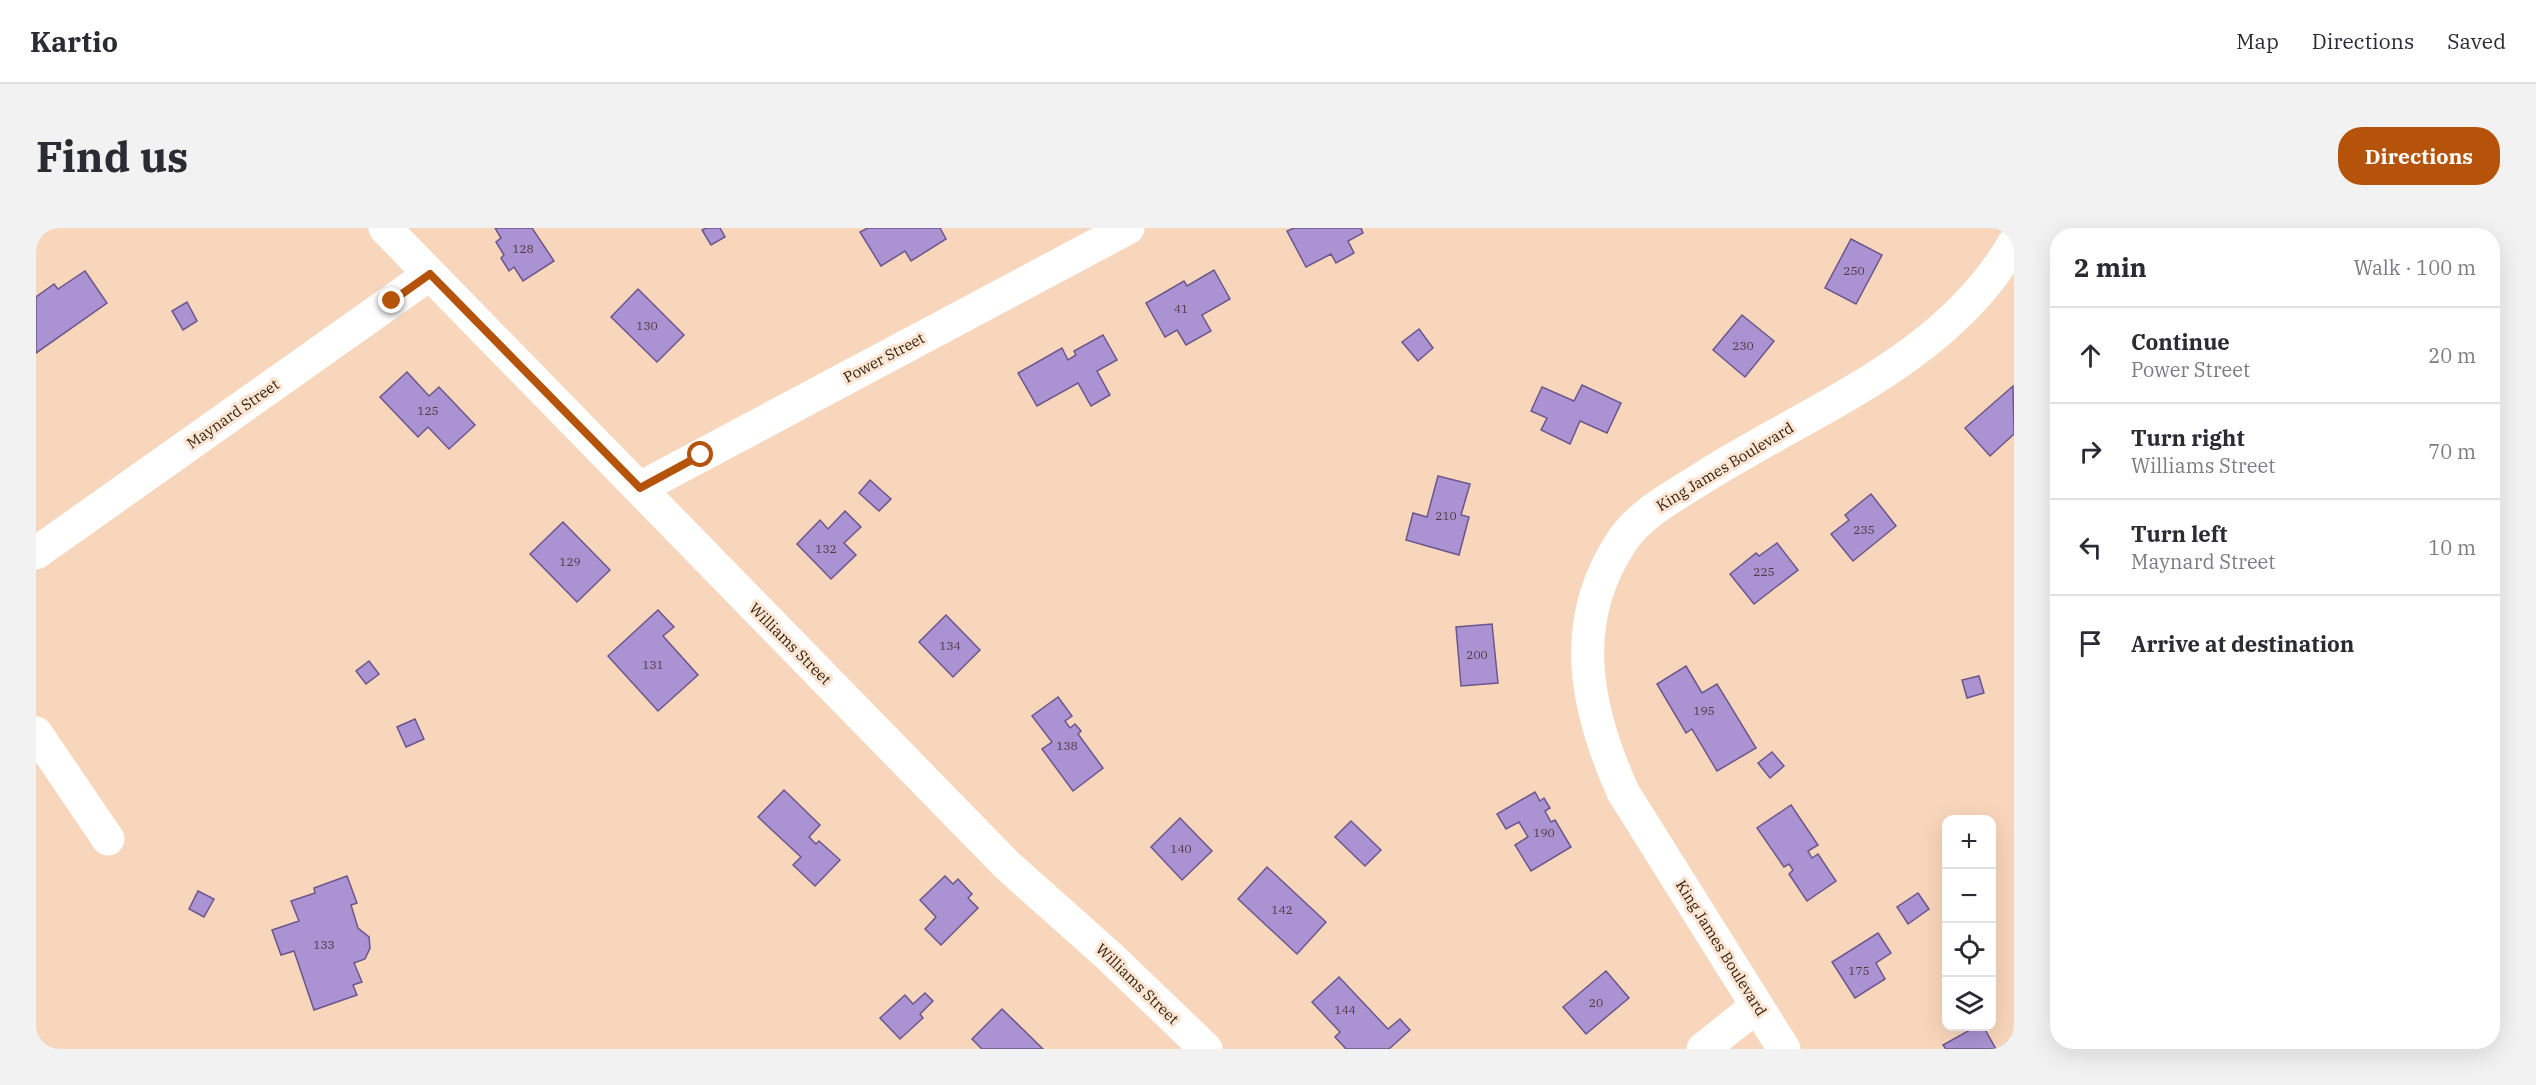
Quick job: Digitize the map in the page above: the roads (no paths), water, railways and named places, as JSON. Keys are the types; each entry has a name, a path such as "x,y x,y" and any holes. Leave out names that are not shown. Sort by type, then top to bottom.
{"street":[{"name":"Williams Street","path":"385,228 1007,865 1109,956 1206,1049"},
{"name":"Power Street","path":"640,488 1128,228"},
{"name":"King James Boulevard","path":"1784,1049 1623,792 1596,723 1586,646 1592,611 1604,574 1622,540 1646,515 1727,463 1879,376 1916,351 1973,300 1994,275 2014,243"},
{"name":"Maynard Street","path":"36,553 430,274"},
{"path":"36,733 108,839"},
{"path":"1703,1049 1757,1006"}]}
